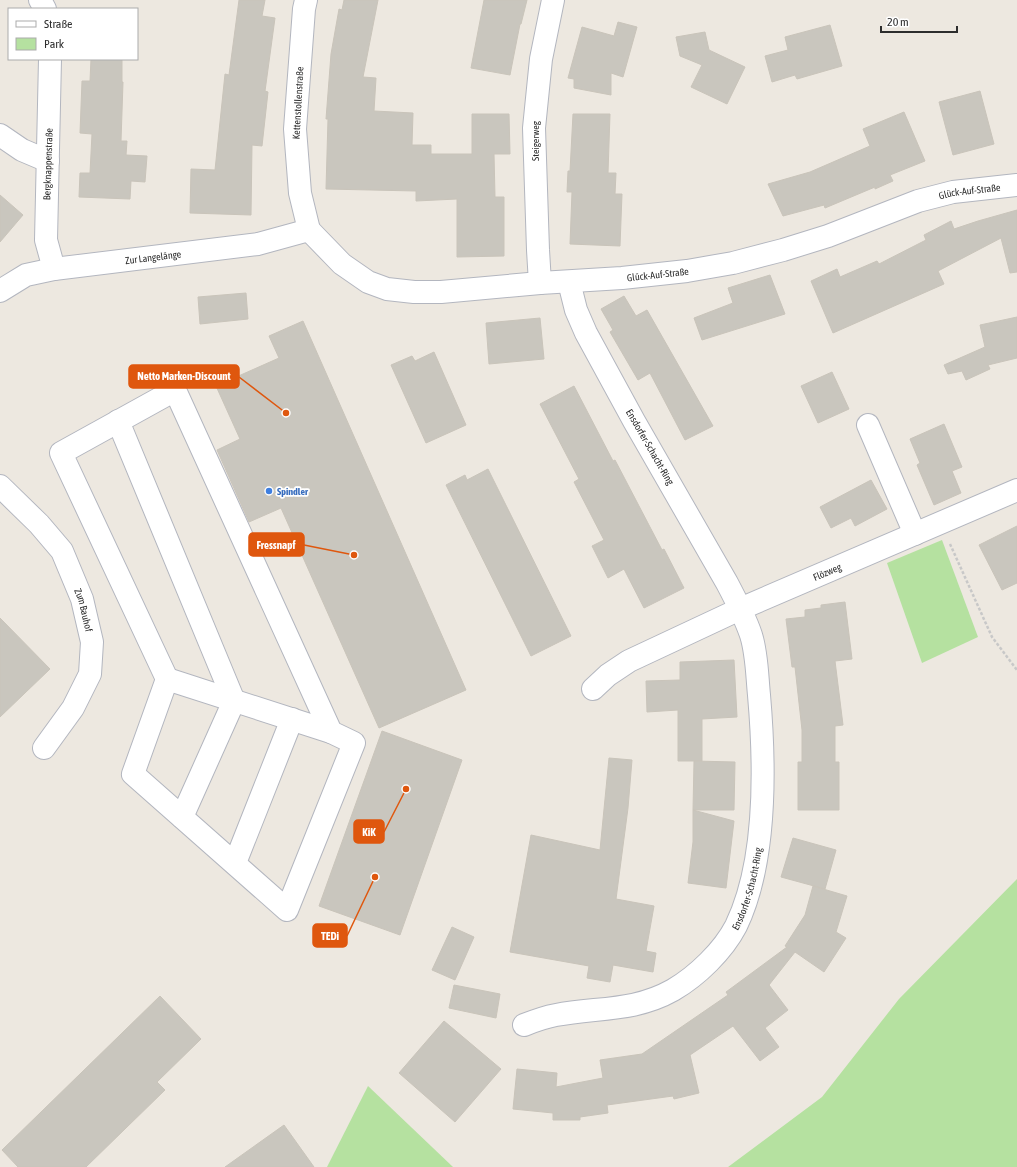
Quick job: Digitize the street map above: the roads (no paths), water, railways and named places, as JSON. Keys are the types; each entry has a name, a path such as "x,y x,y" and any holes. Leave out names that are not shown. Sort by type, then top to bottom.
{"street":[{"name":"Kettenstollenstraße","path":"306,0 304,9 295,129 300,193 309,230"},
{"name":"Steigerweg","path":"540,283 534,128 542,59 553,0"},
{"name":"Bergknappenstraße","path":"50,60 46,240 54,269"},
{"path":"0,135 22,150 48,161"},
{"name":"Glück-Auf-Straße","path":"309,230 342,264 368,282 387,289 414,292 441,292 630,277 687,271 733,263 828,236 918,201 953,192 1017,185"},
{"name":"Zur Langelänge","path":"0,291 26,276 54,269 258,244 309,230"},
{"name":"Ensdorfer-Schacht-Ring","path":"524,1025 557,1015 620,1008 649,1001 673,990 696,974 717,954 735,927 748,894 757,853 762,801 762,727 756,665 751,636 727,582 634,421 586,333 576,310 569,282"},
{"path":"167,679 331,732 354,743 287,910 133,774 167,679 61,453 175,390 331,732"},
{"path":"118,421 234,701 182,817"},
{"path":"868,425 914,534"},
{"name":"Zum Bauhof","path":"0,486 39,524 62,551 82,599 92,642 90,674 73,708 44,748"},
{"name":"Flözweg","path":"740,609 1017,490"},
{"path":"593,689 608,675 629,661 740,609"},
{"path":"235,863 292,719"}],"place":[{"name":"Netto Marken-Discount","path":"286,413"},
{"name":"Spindler","path":"269,491"},
{"name":"Fressnapf","path":"354,555"},
{"name":"KiK","path":"406,789"},
{"name":"TEDi","path":"375,877"}]}
